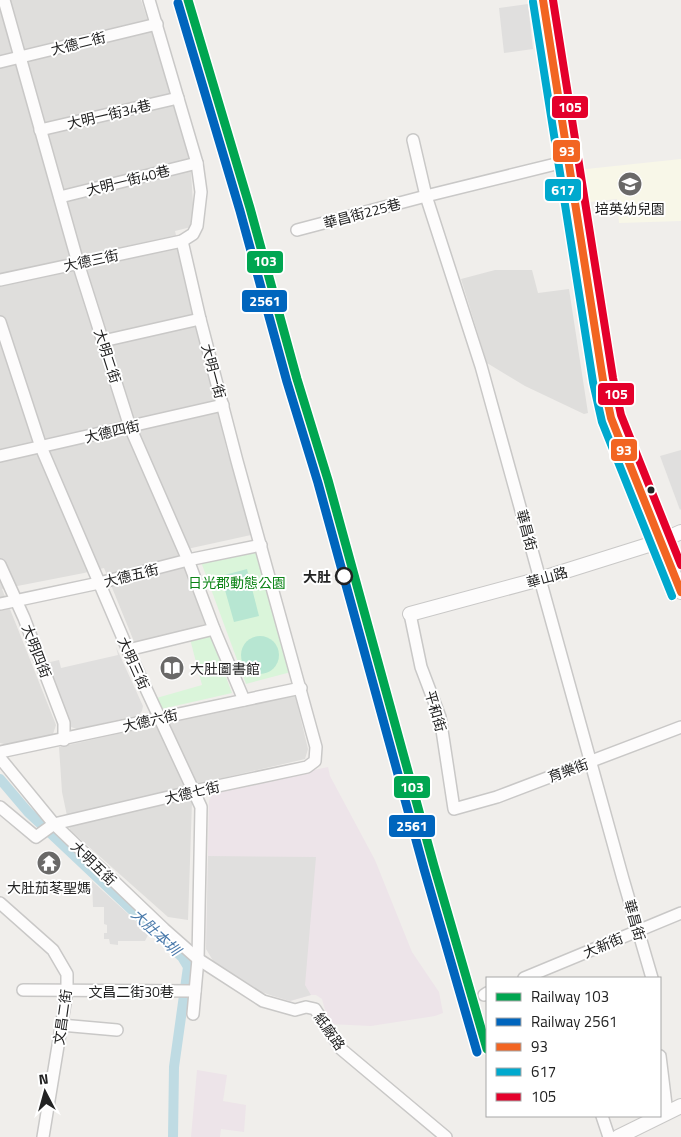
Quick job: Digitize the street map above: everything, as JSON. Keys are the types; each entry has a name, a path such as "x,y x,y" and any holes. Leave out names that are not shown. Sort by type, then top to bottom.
{"street":[{"name":"大明二街","path":"4,0 78,263 130,427 188,560 244,700"},
{"path":"149,0 197,163 201,192 197,226 194,234 182,241"},
{"path":"543,0 603,380 611,418 681,592"},
{"name":"大德二街","path":"0,62 157,24"},
{"name":"大明一街34巷","path":"40,130 178,98"},
{"name":"華昌街","path":"413,140 426,196 482,366 652,977"},
{"name":"華昌街225巷","path":"297,230 568,161"},
{"name":"大明一街40巷","path":"60,196 197,163"},
{"name":"大德三街","path":"0,280 182,241"},
{"name":"大明一街","path":"182,241 237,461 316,747"},
{"path":"103,341 200,319"},
{"name":"大明三街","path":"0,322 41,447 158,718 201,807 198,959 193,1014"},
{"name":"大德四街","path":"0,456 223,406"},
{"name":"華山路","path":"410,614 540,579 662,542 681,532"},
{"name":"大德五街","path":"0,604 261,545"},
{"name":"大明四街","path":"0,565 24,618 64,723 64,740"},
{"name":"平和街","path":"410,614 421,666 440,717 454,810"},
{"path":"128,650 214,629"},
{"name":"大德六街","path":"0,752 64,740 301,688"},
{"name":"育樂街","path":"454,810 497,797 681,727"},
{"name":"大德七街","path":"54,824 307,767 316,761 316,747"},
{"name":"大明五街","path":"0,758 54,824 198,959"},
{"path":"0,808 36,837 54,824"},
{"name":"文昌二街","path":"0,903 53,950 66,974 67,991 43,1137"},
{"name":"大新街","path":"526,977 681,913"},
{"name":"紙廠路","path":"198,959 263,1001 295,1010 306,1007 315,1009 341,1049 446,1137"},
{"name":"文昌二街30巷","path":"23,990 195,991"},
{"path":"61,1025 117,1030"},
{"path":"661,1066 666,1113"},
{"path":"661,1116 681,1106"},
{"path":"602,1117 609,1137"},
{"path":"618,1137 658,1117"}],"shaded area":[{"path":"0,0 141,0 180,118 190,157 194,218 191,227 175,231 227,451 251,535 178,551 205,624 135,644 104,568 2,589 56,725 53,734 8,745 0,743"},
{"path":"528,4 533,49 504,53 499,8"},
{"name":"培英幼兒園","path":"681,159 681,221 619,223 617,199 581,203 577,170"},
{"path":"495,270 532,270 538,293 569,289 588,413 584,414 525,386 487,363 461,279"},
{"path":"681,450 681,509 680,510 660,456"},
{"path":"116,647 143,706 142,711 139,715 77,729 71,727 67,723 46,663 59,660 61,668 118,655"},
{"path":"295,695 308,749 305,759 184,787 192,802 188,920 168,917 70,830 62,792 59,747"},
{"path":"328,767 330,776 375,860 412,952 439,992 443,1013 435,1016 371,1026 329,1024 322,999 316,995 290,1001 256,990 206,949 209,801 212,794 216,791"},
{"path":"208,856 316,857 305,985 311,995 290,1001 273,996 256,990 215,964 206,949"},
{"path":"92,881 149,933 145,941 118,941 118,945 110,944 109,939 104,939 104,933 107,933 107,925 104,924 104,907 93,907"},
{"path":"197,1070 227,1075 223,1101 246,1105 244,1132 221,1129 220,1137 191,1137"}],"green space":[{"name":"日光郡動態公園","path":"255,548 291,672 246,684 201,562"},
{"path":"247,569 259,616 234,622 221,576"},
{"path":"209,632 232,693 157,710 153,699 202,685 190,639"},
{"path":"260,636 273,642 279,655 273,668 260,674 247,668 241,655 247,642"}],"waterway":[{"name":"大肚本圳","path":"0,779 28,812 182,957 188,967 174,1067 173,1137"}],"rail line":[{"name":"103","path":"188,0 328,480 434,866 486,1046"},
{"name":"2561","path":"178,3 318,483 424,869 477,1052"}],"transit line":[{"name":"93","path":"543,0 603,380 611,418 681,592"},
{"name":"105","path":"553,0 613,378 621,415 681,565"},
{"name":"617","path":"533,2 593,382 602,422 672,596"}],"place":[{"name":"培英幼兒園","path":"630,184"},
{"name":"大肚","path":"344,576"},
{"name":"大肚圖書館","path":"172,668"},
{"name":"大肚茄苳聖媽","path":"49,863"}]}
